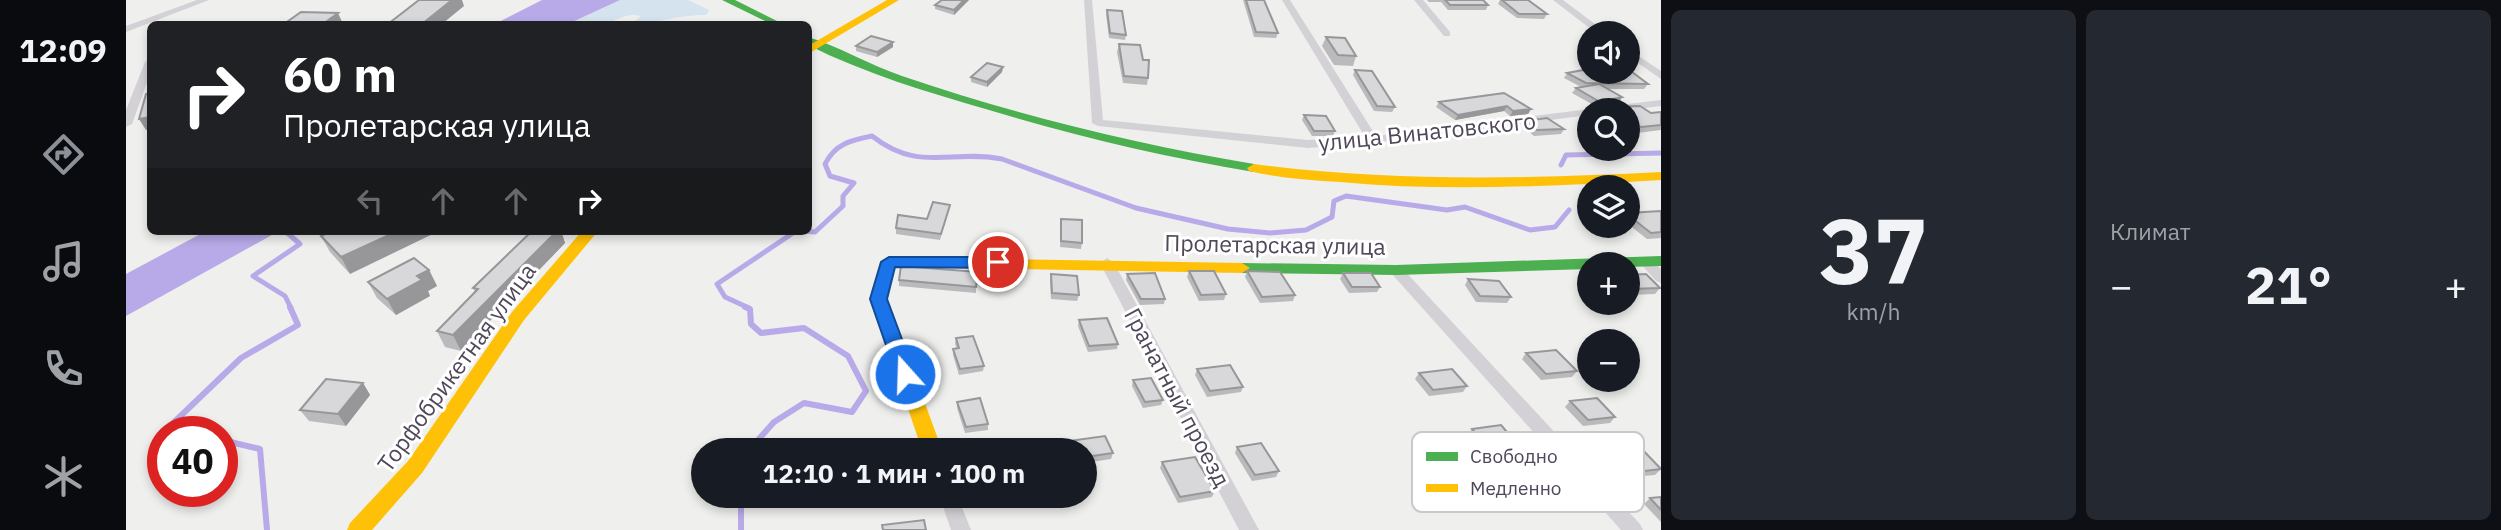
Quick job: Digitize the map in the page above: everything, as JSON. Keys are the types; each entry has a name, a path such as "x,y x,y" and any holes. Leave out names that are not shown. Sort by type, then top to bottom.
{"street":[{"path":"148,21 201,0"},
{"path":"812,46 894,0"},
{"name":"улица Винатовского","path":"1088,0 1098,124 1308,144 1373,140 1577,114"},
{"path":"1286,0 1373,140"},
{"path":"1418,0 1447,34"},
{"path":"1557,0 1586,21"},
{"path":"730,1 772,21"},
{"path":"166,21 169,13"},
{"path":"126,29 147,21"},
{"path":"812,46 898,79 1080,135 1245,169 1366,181 1483,185 1661,176"},
{"path":"1640,61 1661,76"},
{"path":"126,124 147,70"},
{"path":"1640,106 1661,103"},
{"name":"Торфобрикетная улица","path":"358,530 415,467 518,316 587,235"},
{"name":"Пролетарская улица","path":"928,438 879,299 889,262 1107,263 1396,270 1653,262"},
{"path":"1653,262 1661,278"},
{"name":"Гранатный проезд","path":"1107,263 1249,530"},
{"path":"1396,270 1544,432"},
{"path":"953,508 961,530"},
{"path":"1617,512 1633,530"}],"shaded area":[{"path":"542,0 620,0 574,21 501,21"},
{"path":"620,0 688,0 709,10 706,15 658,21 635,21 641,16 635,15 613,21 574,21"},
{"path":"199,235 272,235 126,316 126,274"}],"building":[{"path":"419,0 452,0 426,21 392,21"},
{"path":"942,0 964,0 954,10 935,5"},
{"path":"1246,0 1264,0 1278,33 1256,32"},
{"path":"1445,0 1483,0 1488,5 1450,5"},
{"path":"1502,0 1528,0 1547,14 1519,14"},
{"path":"1107,10 1122,11 1126,35 1110,33"},
{"path":"301,12 338,13 327,21 288,21"},
{"path":"871,36 893,42 877,52 856,46"},
{"path":"1326,37 1345,38 1356,56 1338,55"},
{"path":"1119,44 1140,45 1143,60 1149,60 1148,78 1124,76"},
{"path":"987,63 1003,67 987,82 971,77"},
{"path":"1355,70 1372,71 1395,107 1377,106"},
{"path":"1577,71 1577,78 1567,73"},
{"path":"1599,84 1622,97 1593,98 1576,88"},
{"path":"1504,93 1531,109 1513,111 1507,106 1458,115 1439,102"},
{"path":"146,94 147,118 139,119"},
{"path":"1640,106 1651,113 1661,112 1661,125 1641,127"},
{"path":"1304,115 1326,116 1335,131 1314,131"},
{"path":"1547,118 1564,129 1537,130 1525,121"},
{"path":"933,202 950,205 941,234 896,228 898,215 927,219"},
{"path":"1661,211 1661,232 1651,233 1640,224 1640,212"},
{"path":"1061,219 1082,220 1082,243 1061,241"},
{"path":"323,235 389,235 341,257 321,236"},
{"path":"528,235 553,235 453,335 437,331 478,289 473,288"},
{"path":"414,258 429,270 417,276 422,280 387,299 368,282"},
{"path":"901,266 978,272 976,287 899,280"},
{"path":"1189,271 1214,271 1226,294 1201,295"},
{"path":"1247,271 1280,272 1295,295 1262,297"},
{"path":"1155,273 1165,299 1141,299 1127,274"},
{"path":"1343,273 1371,273 1380,287 1352,287"},
{"path":"1051,274 1077,276 1079,295 1052,293"},
{"path":"1640,274 1646,274 1660,288 1640,289"},
{"path":"1468,279 1499,281 1511,297 1480,296"},
{"path":"1107,318 1118,344 1089,346 1079,320"},
{"path":"973,336 984,366 960,369 953,349 959,348 956,338"},
{"path":"1556,350 1577,371 1546,374 1526,353"},
{"path":"1230,365 1243,387 1210,391 1197,369"},
{"path":"1452,369 1467,386 1433,390 1419,373"},
{"path":"1151,378 1163,400 1145,402 1133,380"},
{"path":"326,379 363,383 338,414 300,410"},
{"path":"980,398 988,424 966,427 957,402"},
{"path":"1597,398 1615,417 1588,420 1570,401"},
{"path":"1501,425 1507,432 1474,432 1472,429"},
{"path":"1105,436 1113,453 1097,455 1097,438 1091,438"},
{"path":"1261,443 1279,471 1255,475 1237,447"},
{"path":"1644,451 1661,469 1644,471"},
{"path":"1195,457 1215,491 1180,497 1162,462"},
{"path":"1661,497 1661,510 1650,498"},
{"path":"924,520 926,530 883,530 882,525"}],"waterway":[{"path":"812,232 815,232 843,206 843,196 854,183 830,176 825,164 829,157 844,144 872,136 889,147 920,157 966,156 1002,159 1136,208 1228,229 1270,233 1306,230 1332,217 1334,201 1346,196 1447,210 1465,207 1530,230 1555,227 1569,210"},
{"path":"1561,165 1566,155 1661,153"},
{"path":"290,235 300,244 253,276 285,296 291,308"},
{"path":"749,308 725,297 717,284 790,235"},
{"path":"181,416 241,358 298,325 290,307"},
{"path":"745,307 750,309 751,324 761,333 804,328 848,356 866,391 852,412 804,403 774,422 760,438"},
{"path":"238,444 260,449 267,530"},
{"path":"741,508 741,530"}],"traffic: fast":[{"path":"727,0 772,21"},
{"path":"812,42 851,61 896,78 1021,116 1153,149 1254,168"},
{"path":"1242,268 1396,270 1661,261"}],"traffic: slow":[{"path":"812,49 894,0"},
{"path":"1254,168 1355,180 1406,182 1559,181 1661,176"},
{"path":"358,530 415,467 518,316 587,235"},
{"path":"928,438 879,299 889,262 1242,268"}],"route":[{"path":"905,374 879,299 889,262 998,262"}]}
